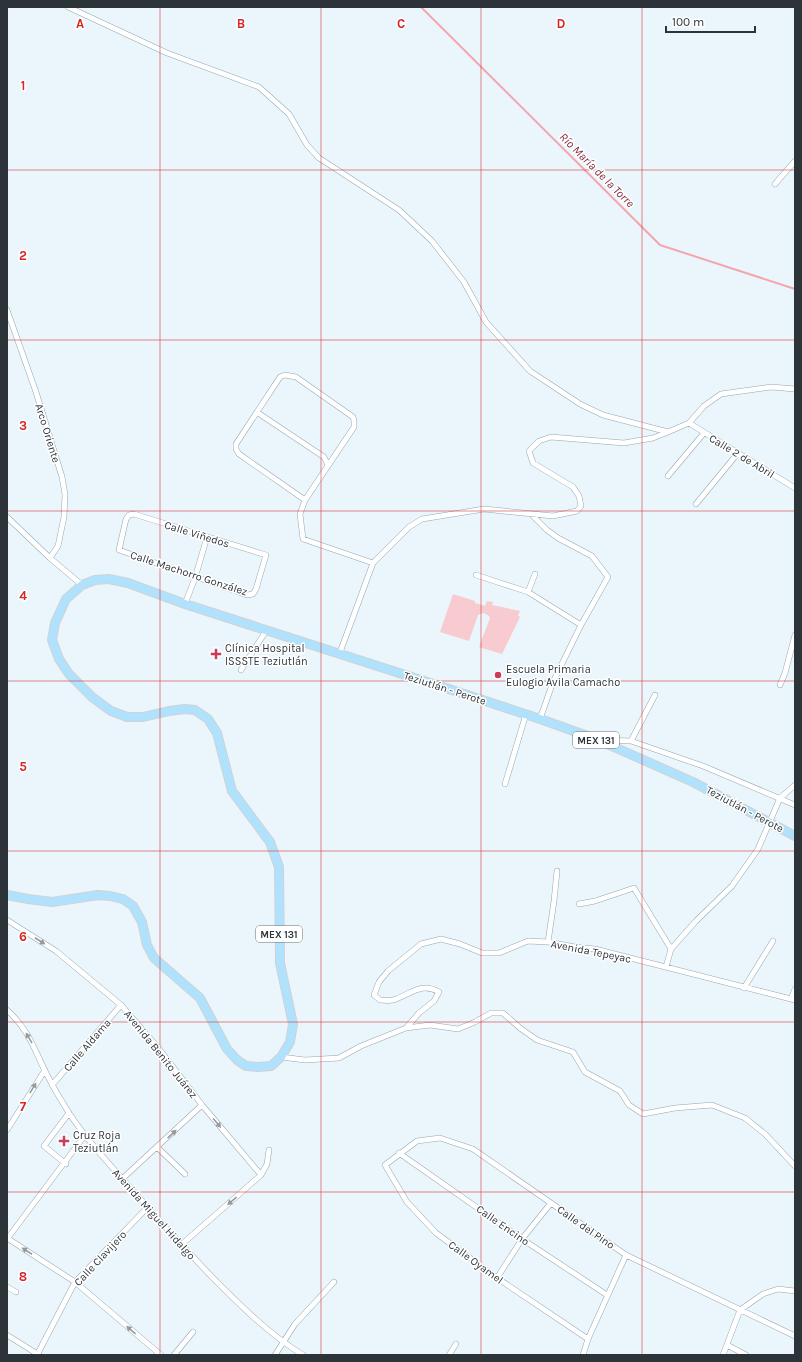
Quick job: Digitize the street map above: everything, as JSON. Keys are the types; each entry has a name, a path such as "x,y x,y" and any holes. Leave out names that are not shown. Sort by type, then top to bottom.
{"main road":[{"name":"Teziutlán - Perote","path":"82,585 95,580 109,579 128,583 266,631 526,714 596,740 693,782 795,836"},
{"name":"MEX 131","path":"82,585 66,599 55,623 52,640 59,659 69,674 92,697 111,711 127,717 143,717 169,711 195,710 208,719 217,733 232,790 270,842 279,867 280,963 293,1024 290,1042 281,1057"},
{"path":"7,895 52,902 98,895 123,899 133,906 142,922 147,945 154,958 200,998 227,1049 237,1060 246,1066 258,1067 271,1066 281,1057"}],"street":[{"path":"68,7 167,53 259,87 288,114 307,145 319,158 399,210 432,241 464,282 486,322 530,371 580,404 603,415 668,432"},
{"path":"775,184 795,161"},
{"name":"Arco Oriente","path":"7,310 36,392 62,477 64,517 58,546 50,558"},
{"path":"305,500 239,454 236,449 236,444 258,413 280,377 284,375 296,376 353,418 354,421 354,427 305,500 300,514 303,538 373,563"},
{"path":"339,654 373,563 409,527 422,519 484,509 553,516 577,511 581,506 579,496 574,487 533,463 529,451 539,441 550,437 624,443 653,438 689,423 704,406 721,394 771,388 795,389"},
{"path":"258,413 324,458 328,465"},
{"name":"Calle 2 de Abril","path":"689,423 795,488"},
{"path":"668,476 704,433"},
{"path":"696,504 738,453"},
{"name":"Calle Viñedos","path":"129,515 134,514 266,555"},
{"path":"531,514 547,530 558,538 592,556 608,577 581,625 553,682 540,719"},
{"name":"Calle Machorro González","path":"129,515 126,519 120,550 195,578 247,595 253,594 256,589 266,555"},
{"path":"8,520 82,585"},
{"path":"185,604 195,578 207,537"},
{"path":"528,592 535,574"},
{"path":"476,575 528,592 581,625"},
{"path":"241,670 266,631"},
{"path":"780,685 785,673 795,635"},
{"path":"630,741 655,695"},
{"path":"505,784 526,714"},
{"path":"596,740 630,741 702,766 795,805"},
{"path":"666,967 671,949 696,921 732,886 758,849 780,798 795,785"},
{"path":"548,942 557,871"},
{"path":"579,904 596,901 634,888 671,949"},
{"name":"Avenida Benito Juárez","path":"7,920 56,951 121,1005 160,1050 202,1105 261,1175"},
{"name":"Avenida Tepeyac","path":"281,1057 305,1060 339,1058 361,1046 406,1028 419,1013 434,1000 439,992 434,989 427,988 416,990 392,1000 380,1000 374,995 379,982 388,971 421,944 442,939 460,944 482,953 499,953 528,941 548,942 595,949 793,1000"},
{"path":"744,988 773,941"},
{"path":"793,1000 795,989"},
{"name":"Calle Aldama","path":"52,1085 121,1005"},
{"name":"Avenida Miguel Hidalgo","path":"7,1010 19,1020 32,1042 52,1085 69,1113 122,1179 181,1245 240,1305 282,1342 303,1355"},
{"path":"406,1028 430,1025 458,1029 491,1013 503,1013 537,1040 573,1052 585,1072 620,1091 629,1105 643,1114 675,1108 712,1105 745,1118 765,1134 795,1166"},
{"path":"7,1130 45,1070"},
{"path":"122,1179 202,1105"},
{"path":"66,1163 45,1146 69,1113"},
{"path":"86,1136 8,1239 74,1282 160,1355"},
{"name":"Calle del Pino","path":"385,1165 417,1140 440,1138 473,1149 626,1255 795,1336"},
{"path":"157,1147 185,1174"},
{"path":"181,1245 261,1175 267,1164 269,1150"},
{"name":"Calle Encino","path":"399,1153 522,1239 607,1295"},
{"name":"Calle Oyamel","path":"385,1165 407,1202 436,1233 497,1278 588,1339"},
{"path":"497,1278 522,1239 551,1203"},
{"name":"Calle Clavijero","path":"38,1355 74,1282 148,1208"},
{"path":"583,1355 588,1339 626,1255"},
{"path":"274,1355 295,1324 334,1282"},
{"path":"7,1287 16,1292"},
{"path":"723,1355 740,1310 763,1294 778,1289 795,1291"},
{"path":"174,1355 193,1332"},
{"path":"7,1335 38,1355"},
{"path":"449,1355 456,1344"},
{"path":"727,1346 746,1355"}],"shaded area":[{"path":"453,594 485,606 487,601 493,602 492,605 520,611 518,616 520,617 502,654 479,647 490,618 488,615 483,613 478,615 469,641 440,632"}],"waterway":[{"name":"Río María de la Torre","path":"421,7 660,245 795,289"}],"place":[{"name":"Clínica Hospital ISSSTE Teziutlán","path":"216,654"},
{"name":"Escuela Primaria Eulogio Avila Camacho","path":"498,675"},
{"name":"Cruz Roja Teziutlán","path":"64,1141"}]}
